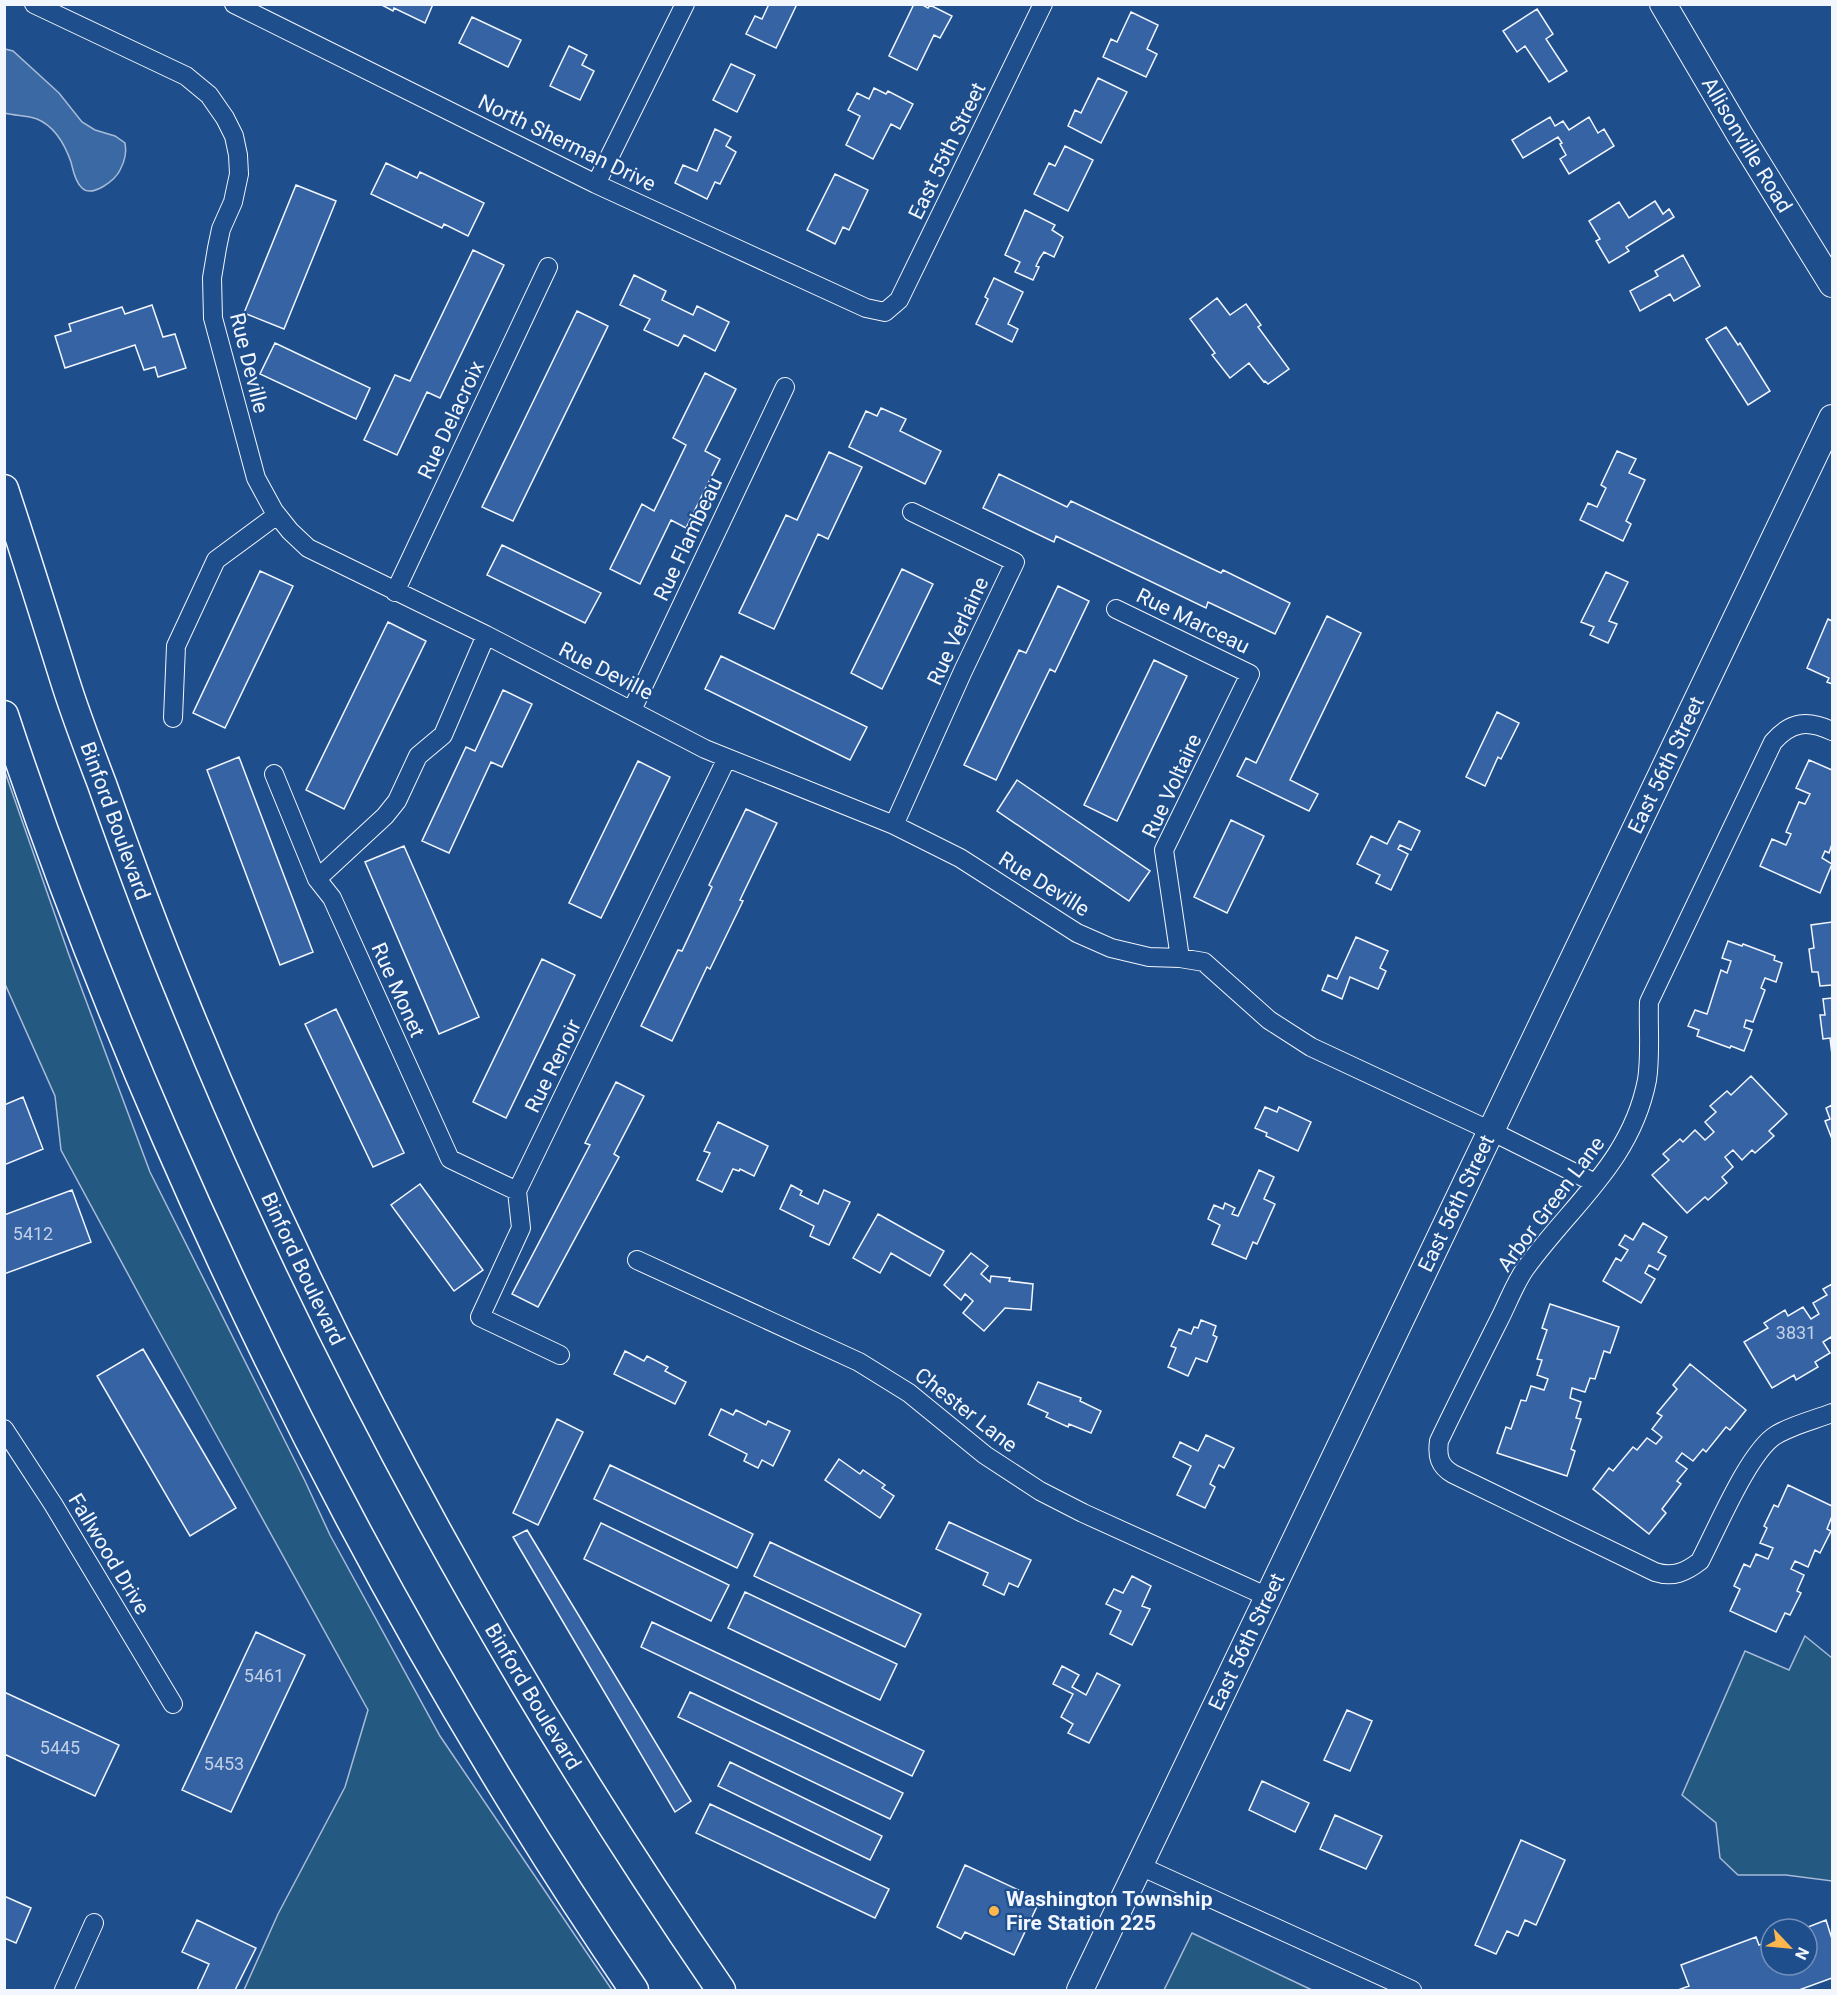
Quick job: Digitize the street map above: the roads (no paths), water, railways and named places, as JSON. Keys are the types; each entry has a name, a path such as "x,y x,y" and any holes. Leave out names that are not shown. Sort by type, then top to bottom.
{"main road":[{"name":"Binford Boulevard","path":"4,489 66,683 141,891 223,1095 302,1270 401,1467 508,1658 612,1826 721,1990"},
{"path":"4,715 77,920 139,1077 226,1272 284,1392 364,1545 439,1680 523,1821 634,1990"}],"street":[{"name":"Rue Deville","path":"34,4 186,76 209,95 230,126 238,154 239,174 233,202 221,229 217,248 212,278 213,318 256,478 278,515 308,548 486,635 727,758 894,825 960,858 1077,933 1111,948 1149,957 1180,958 1204,962 1269,1020 1311,1047 1491,1131 1595,1183"},
{"name":"North Sherman Drive","path":"234,4 596,184 866,308 885,312"},
{"path":"596,184 685,4"},
{"name":"East 55th Street","path":"885,312 899,300 1043,4"},
{"name":"Allisonville Road","path":"1663,4 1740,135 1833,284"},
{"name":"Rue Delacroix","path":"395,592 548,267"},
{"name":"Rue Flambeau","path":"632,710 785,387"},
{"name":"East 56th Street","path":"1080,1990 1833,418"},
{"name":"Rue Verlaine","path":"894,825 963,671 1016,562 912,512"},
{"path":"173,718 176,646 216,560 278,515"},
{"name":"Rue Marceau","path":"1116,609 1250,674"},
{"path":"317,879 385,816 397,801 418,756 442,735 486,635"},
{"name":"Rue Voltaire","path":"1180,958 1164,850 1250,674"},
{"name":"Arbor Green Lane","path":"1833,731 1818,724 1797,725 1783,732 1773,742 1649,1002 1647,1016 1649,1062 1636,1118 1619,1152 1524,1271 1439,1441 1437,1454 1440,1462 1449,1472 1655,1572 1667,1575 1684,1572 1700,1561 1754,1457 1766,1442 1777,1434 1833,1413"},
{"name":"Rue Renoir","path":"517,1191 727,758"},
{"name":"Rue Monet","path":"273,774 317,879 332,898 450,1159 517,1191"},
{"path":"517,1191 521,1228 480,1317 560,1355"},
{"name":"Chester Lane","path":"637,1260 860,1362 909,1393 985,1455 1040,1491 1083,1513 1268,1597"},
{"name":"Fallwood Drive","path":"4,1429 27,1462 173,1704"},
{"path":"1140,1866 1412,1990"},
{"path":"64,1990 94,1923"}],"place":[{"name":"Washington Township Fire Station 225","path":"994,1911"}]}
